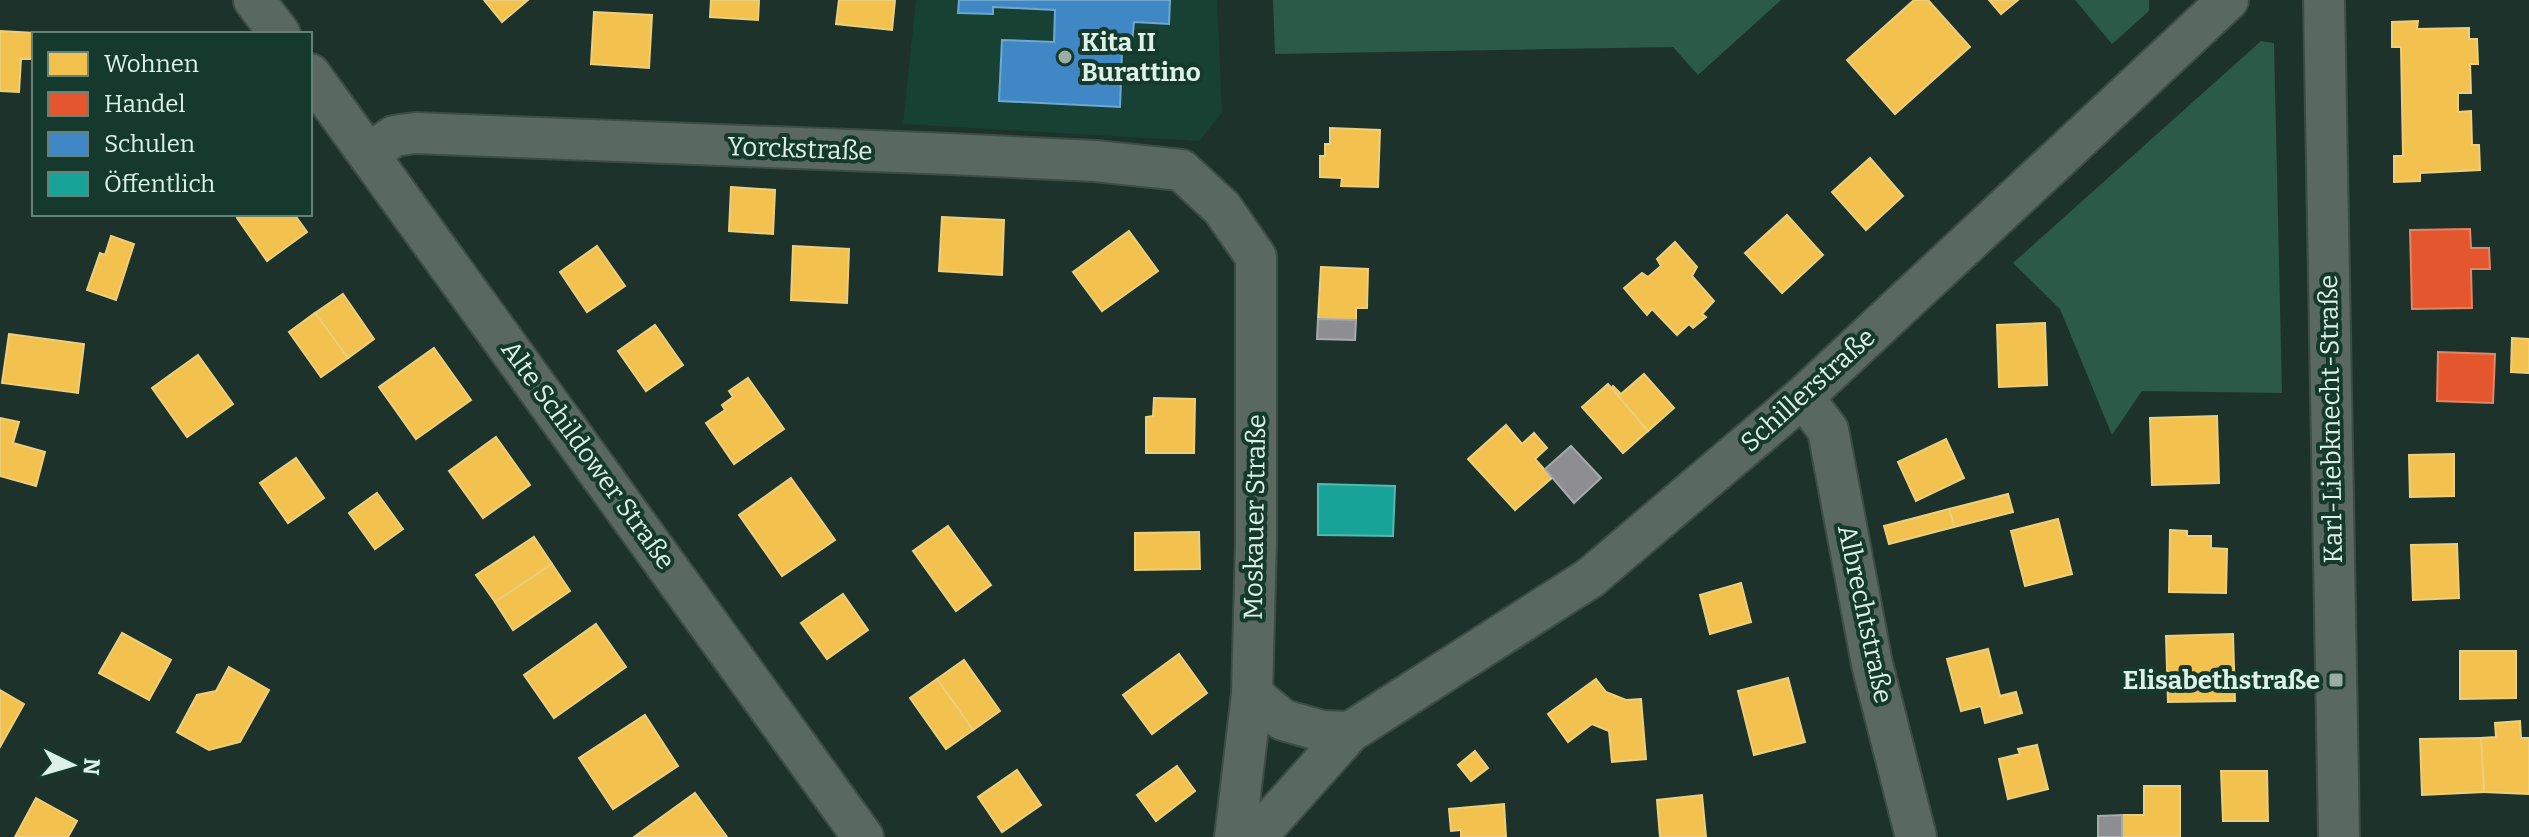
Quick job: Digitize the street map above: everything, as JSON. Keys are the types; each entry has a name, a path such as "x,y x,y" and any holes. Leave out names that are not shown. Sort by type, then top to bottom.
{"street":[{"path":"254,0 278,32"},
{"name":"Schillerstraße","path":"1256,837 1350,732 1590,578 1803,397 2228,0"},
{"name":"Karl-Liebknecht-Straße","path":"2324,0 2339,837"},
{"name":"Alte Schildower Straße","path":"312,77 863,837"},
{"name":"Yorckstraße","path":"370,153 394,136 415,133 1095,161 1181,170 1222,208"},
{"name":"Moskauer Straße","path":"1222,208 1256,257 1256,541 1252,694 1235,837"},
{"name":"Albrechtstraße","path":"1803,397 1828,430 1872,664 1916,837"},
{"path":"1252,694 1283,720 1322,731 1350,732"}],"shaded area":[{"name":"Kita II Burattino","path":"916,0 1217,0 1222,113 1199,141 903,124"},
{"path":"1273,0 1781,0 1698,75 1673,47 1275,54"},
{"path":"2075,0 2149,0 2149,11 2112,44"},
{"path":"2261,41 2274,43 2282,393 2142,391 2112,435 2060,309 2013,263"}],"building: Wohnen":[{"path":"484,0 528,0 502,22"},
{"path":"711,0 759,0 758,20 710,17"},
{"path":"839,0 895,0 892,30 836,24"},
{"path":"1914,0 1928,0 1970,47 1895,114 1847,60"},
{"path":"1989,0 2018,0 2001,14"},
{"path":"594,12 652,15 649,68 591,64"},
{"path":"2418,21 2417,29 2469,28 2469,39 2477,39 2478,64 2470,64 2471,93 2458,93 2458,112 2471,111 2472,145 2479,145 2480,170 2420,173 2420,181 2394,182 2394,156 2403,156 2401,47 2392,47 2392,22"},
{"path":"0,31 32,33 32,59 21,59 19,92 0,91"},
{"path":"1330,128 1380,130 1378,187 1341,186 1342,178 1320,177 1320,156 1325,156 1325,144 1330,144"},
{"path":"1870,158 1903,196 1866,230 1832,192"},
{"path":"731,187 775,190 773,234 729,231"},
{"path":"1787,215 1823,255 1782,293 1745,253"},
{"path":"295,216 307,232 267,261 237,218"},
{"path":"942,217 1004,220 1002,275 939,271"},
{"path":"1129,231 1158,271 1102,311 1073,272"},
{"path":"111,236 134,244 116,300 87,290 100,253 105,255"},
{"path":"1675,242 1697,267 1692,276 1714,301 1702,314 1706,317 1693,328 1689,324 1677,335 1652,309 1647,315 1624,288 1642,273 1648,277 1661,266 1657,259"},
{"path":"597,246 625,286 587,312 560,272"},
{"path":"793,246 849,249 847,303 791,300"},
{"path":"1321,267 1368,269 1367,308 1356,308 1356,320 1318,319"},
{"path":"343,294 374,339 348,358 315,313"},
{"path":"315,313 348,358 321,377 289,332"},
{"path":"2045,323 2047,385 1999,387 1997,325"},
{"path":"655,325 683,365 646,391 618,351"},
{"path":"9,334 84,344 78,393 2,383"},
{"path":"2512,338 2529,339 2529,373 2511,372"},
{"path":"434,348 471,400 416,439 379,387"},
{"path":"198,355 233,404 187,437 152,388"},
{"path":"1644,374 1674,408 1648,431 1611,389 1613,386 1621,394"},
{"path":"748,378 784,429 734,464 706,423 725,410 722,405 733,397 729,391"},
{"path":"1608,384 1648,431 1623,453 1582,407"},
{"path":"1154,398 1195,399 1194,453 1146,453 1146,417 1153,416"},
{"path":"2217,416 2219,483 2152,485 2150,418"},
{"path":"0,418 19,422 13,443 45,452 36,486 0,476"},
{"path":"1506,425 1522,444 1534,433 1547,448 1535,459 1552,478 1515,510 1468,459"},
{"path":"496,437 530,485 483,518 449,471"},
{"path":"1946,439 1964,478 1916,501 1898,462"},
{"path":"2454,454 2454,496 2410,497 2409,455"},
{"path":"296,458 324,498 288,523 260,483"},
{"path":"791,478 835,540 782,576 739,515"},
{"path":"377,493 403,529 375,549 349,513"},
{"path":"2008,494 2013,512 1954,527 1949,509"},
{"path":"1949,509 1954,527 1889,544 1884,526"},
{"path":"2058,519 2072,574 2025,586 2011,531"},
{"path":"948,526 991,585 956,611 913,551"},
{"path":"2170,530 2187,531 2187,536 2211,536 2211,548 2227,549 2226,593 2169,592"},
{"path":"1199,532 1200,569 1135,570 1135,533"},
{"path":"534,537 552,564 495,602 476,575"},
{"path":"2457,544 2459,598 2413,600 2411,545"},
{"path":"552,564 570,591 513,630 495,602"},
{"path":"1741,583 1751,622 1710,634 1700,595"},
{"path":"843,594 868,630 827,659 801,623"},
{"path":"596,624 626,667 554,718 524,675"},
{"path":"122,633 171,660 149,700 99,673"},
{"path":"2233,634 2235,701 2168,702 2166,636"},
{"path":"1988,649 2000,696 2016,692 2022,713 1985,723 1981,706 1961,711 1947,659"},
{"path":"2460,651 2516,651 2516,698 2460,699"},
{"path":"1179,654 1207,693 1152,734 1123,695"},
{"path":"964,660 1000,711 973,730 937,679"},
{"path":"229,667 269,690 240,742 209,750 177,732 197,695 216,691"},
{"path":"1788,678 1805,742 1754,755 1738,691"},
{"path":"937,679 973,730 946,749 910,698"},
{"path":"1596,679 1606,692 1626,700 1641,699 1646,759 1612,762 1609,731 1592,724 1568,742 1548,714"},
{"path":"0,690 24,704 0,747"},
{"path":"645,715 678,766 613,809 579,758"},
{"path":"2520,721 2521,738 2529,738 2529,794 2484,792 2481,738 2496,737 2495,723"},
{"path":"2481,738 2484,792 2422,795 2420,739"},
{"path":"2037,745 2048,789 2008,799 1999,759 2020,754 2018,749"},
{"path":"1475,751 1488,768 1471,781 1458,765"},
{"path":"1177,766 1195,791 1156,821 1137,795"},
{"path":"1017,770 1041,805 1002,832 978,797"},
{"path":"2221,771 2267,771 2268,821 2223,821"},
{"path":"2144,786 2180,786 2180,837 2122,837 2122,815 2144,815"},
{"path":"695,793 727,837 634,837"},
{"path":"1702,795 1706,837 1660,837 1657,800"},
{"path":"36,798 77,821 68,837 15,837"},
{"path":"1504,804 1506,837 1461,837 1461,830 1451,831 1449,809"}],"building: Handel":[{"path":"2470,229 2471,248 2489,248 2490,269 2471,269 2472,308 2412,309 2410,230"},
{"path":"2438,352 2495,354 2493,403 2437,401"}],"building: Schulen":[{"path":"959,0 1170,0 1169,24 1134,22 1131,54 1122,52 1120,107 999,101 1002,40 1054,42 1055,10 993,7 993,14 958,13"}],"building: Öffentlich":[{"path":"1318,484 1395,486 1393,536 1318,535"}],"building: Industrie":[{"path":"1318,319 1356,320 1355,340 1317,339"},
{"path":"1571,446 1601,478 1574,503 1545,469"},
{"path":"2122,815 2122,837 2098,837 2098,816"}],"place":[{"name":"Kita II Burattino","path":"1065,57"},
{"name":"Elisabethstraße","path":"2336,680"}]}
